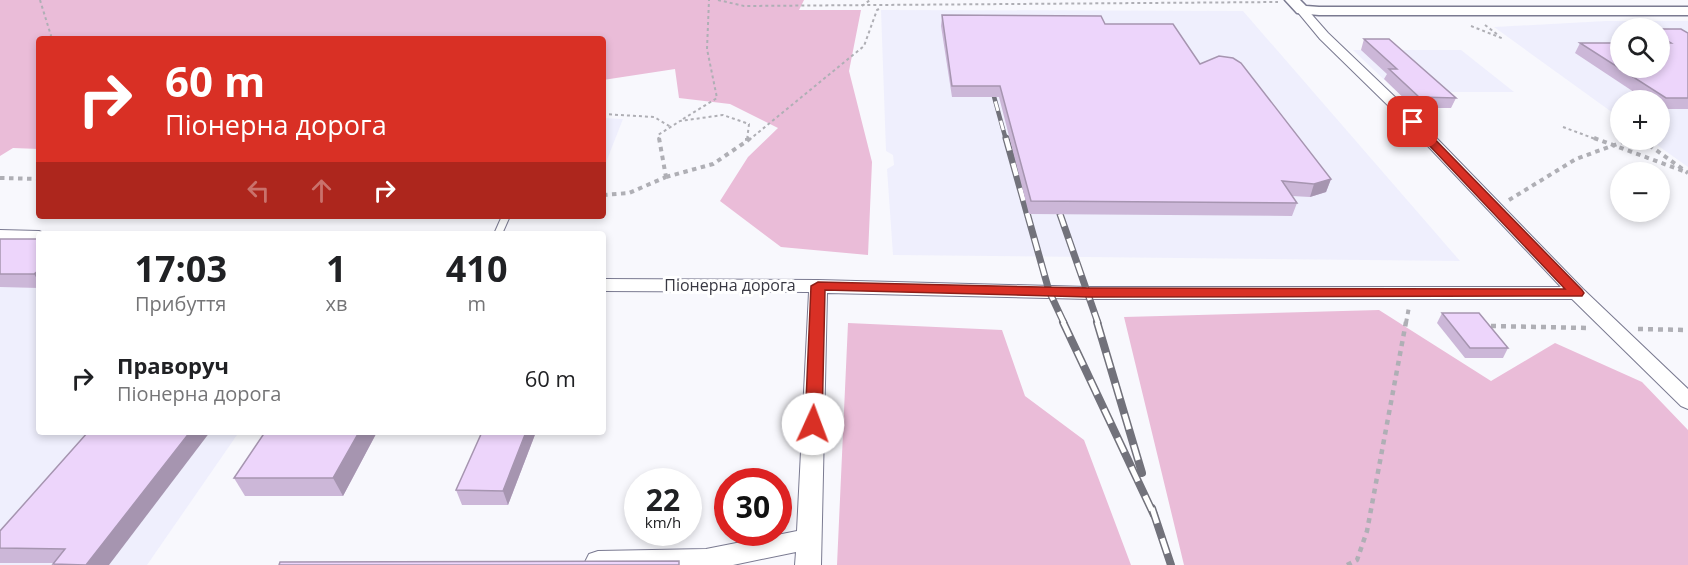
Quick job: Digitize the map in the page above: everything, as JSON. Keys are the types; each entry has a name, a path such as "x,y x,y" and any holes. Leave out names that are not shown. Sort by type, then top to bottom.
{"street":[{"path":"1296,4 1688,11"},
{"path":"1296,4 1324,36 1496,208 1577,293 1688,401"},
{"path":"0,236 36,236"},
{"name":"Піонерна дорога","path":"606,285 818,286 1089,293 1577,293"},
{"path":"808,565 818,286"},
{"path":"577,562 706,560 810,539"}],"path":[{"path":"40,0 51,36"},
{"path":"666,177 658,135 717,98 710,78 705,26 709,0"},
{"path":"718,0 744,6 1296,4"},
{"path":"862,6 870,0"},
{"path":"606,195 629,193 666,177 713,164 747,141 864,46 877,10 883,6"},
{"path":"606,114 654,117 671,127"},
{"path":"680,121 723,115 749,124 747,141"},
{"path":"1563,127 1610,146"},
{"path":"1496,208 1575,159 1610,146"},
{"path":"1622,150 1687,172"},
{"path":"1656,150 1687,172"},
{"path":"0,178 36,178"},
{"path":"1347,565 1356,560 1367,531 1412,293"}],"shaded area":[{"path":"0,0 804,0 799,10 861,10 849,71 872,162 868,255 781,247 720,201 748,157 778,128 730,104 679,98 675,69 606,80 606,36 36,36 36,149 13,148 0,156"},
{"path":"881,10 1243,11 1460,261 893,255 887,169 894,165 893,155 886,151"},
{"path":"1610,21 1610,78 1670,78 1670,21 1688,21 1688,167 1664,150 1670,150 1670,90 1610,90 1610,111 1494,27"},
{"path":"1353,50 1461,50 1514,92 1435,92 1451,108 1414,108"},
{"path":"606,118 623,119 606,162"},
{"path":"0,252 36,252 36,435 237,435 147,565 0,565"},
{"path":"1379,310 1491,381 1555,343 1642,382 1688,430 1688,565 1184,565 1124,317"},
{"path":"848,323 1002,330 1025,396 1084,440 1131,565 837,565"}],"building":[{"path":"942,15 1101,16 1105,24 1173,24 1200,64 1219,56 1233,58 1241,63 1331,179 1314,184 1282,181 1297,203 1031,201 1000,86 952,86"},
{"path":"1670,29 1681,29 1688,33 1688,98 1670,98 1670,90 1653,90 1635,78 1670,78"},
{"path":"1364,39 1389,39 1456,98 1419,97 1389,69 1397,69"},
{"path":"1580,43 1610,43 1610,62"},
{"path":"0,239 36,239 36,272 0,274"},
{"path":"1442,313 1479,313 1508,348 1470,348"},
{"path":"85,435 188,435 86,565 53,564 65,549 0,548 0,531"},
{"path":"263,435 357,435 333,478 234,478"},
{"path":"481,435 525,435 503,491 456,490"},
{"path":"679,561 679,565 279,565 280,562"}],"railway":[{"path":"990,82 1006,140"},
{"path":"1006,138 1049,291 1064,323"},
{"path":"1060,214 1098,323"},
{"path":"1063,322 1154,515"},
{"path":"1097,322 1142,473"},
{"path":"1152,508 1171,565"}],"route":[{"path":"813,424 818,286 1089,293 1577,293 1413,122"}]}
